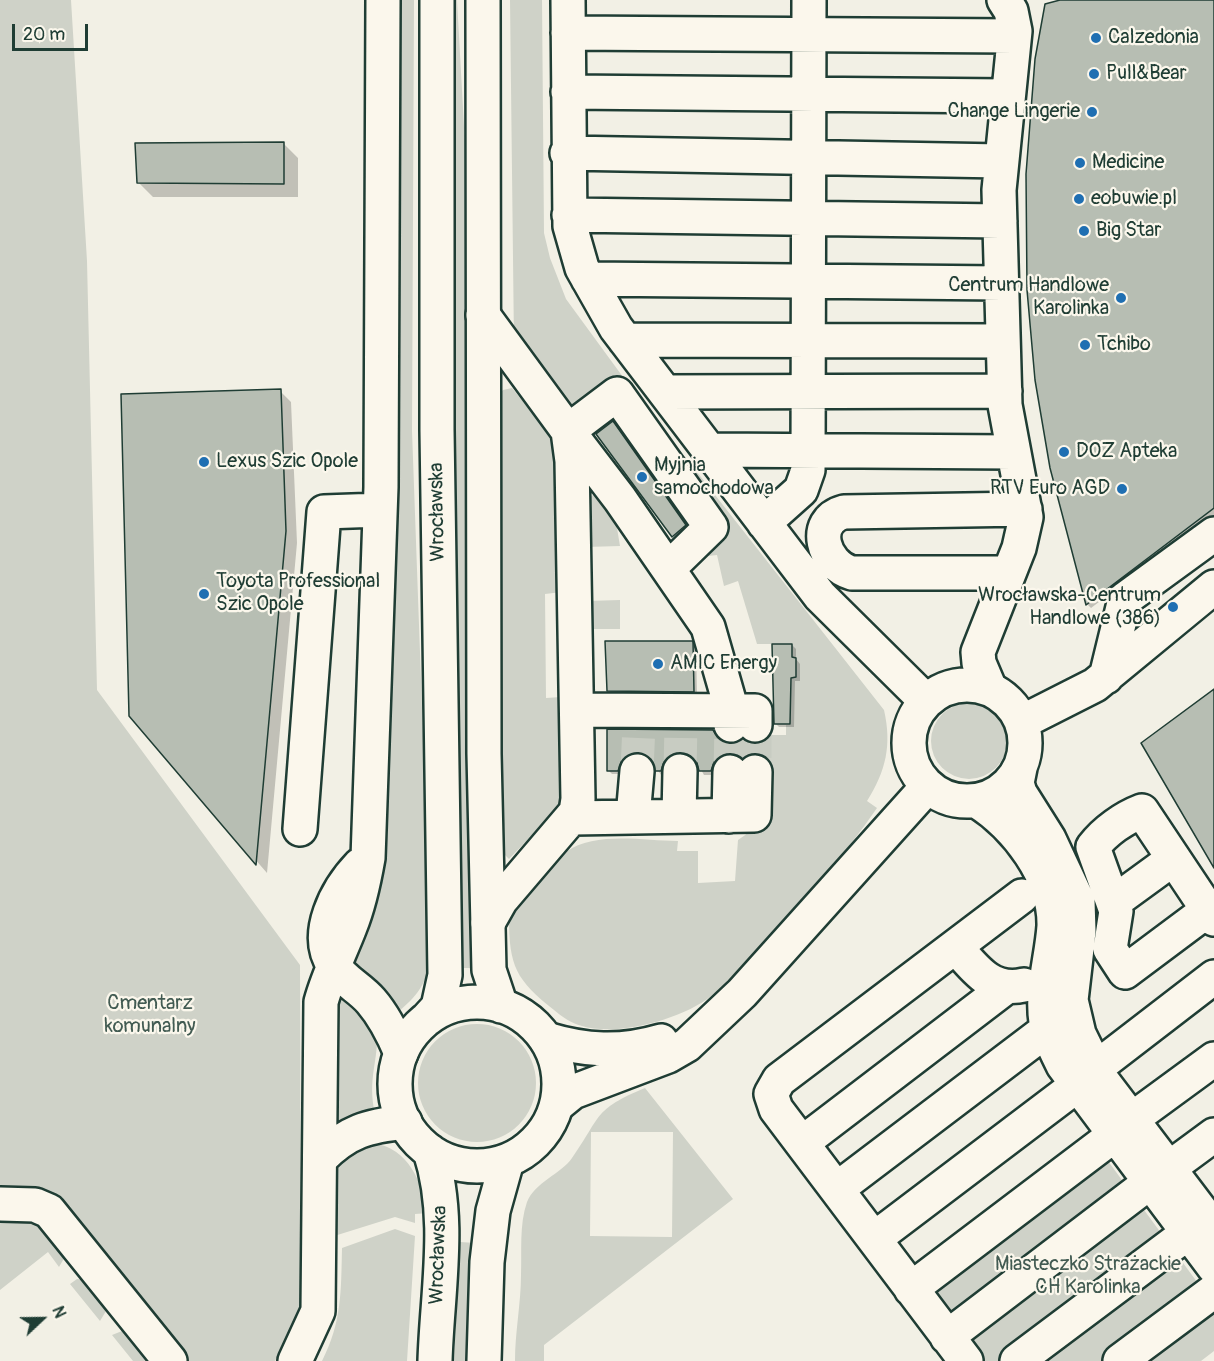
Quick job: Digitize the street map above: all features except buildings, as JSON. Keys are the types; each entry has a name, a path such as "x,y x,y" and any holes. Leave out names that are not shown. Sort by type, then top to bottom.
{"street":[{"path":"383,0 380,510 368,858 352,874 330,910 327,946 333,964 348,982 370,999 384,1018 401,1053"},
{"name":"Wrocławska","path":"427,1019 438,1007 445,975 436,430 437,0"},
{"path":"483,0 484,753 489,969 501,1006"},
{"path":"568,0 569,214 574,246 588,279 625,340 820,596 926,701"},
{"path":"764,523 801,490 807,478 809,0"},
{"path":"990,689 979,663 978,652 1025,528 1025,508 1013,452 1005,391 1003,341 1001,161 1014,36 1014,21 1004,0"},
{"path":"568,33 1014,36"},
{"path":"568,92 1007,96"},
{"path":"567,153 1001,161"},
{"path":"569,214 1000,220"},
{"path":"588,279 1002,283"},
{"path":"483,315 669,568 708,627 743,718 639,718 578,710"},
{"path":"625,340 1003,341"},
{"path":"665,392 1005,391"},
{"path":"568,431 617,394 711,527 669,568"},
{"path":"488,923 501,900 573,818 578,799 572,461 568,431"},
{"path":"709,450 1013,452"},
{"path":"1008,573 852,573 843,570 828,555 824,542 824,531 827,521 834,515 844,512 1025,508"},
{"path":"300,829 324,512 380,510"},
{"path":"1106,677 1125,599 1214,534"},
{"path":"1022,722 1106,677 1214,587"},
{"path":"1020,768 1005,788 977,801 946,798 928,786 916,772 909,753 909,735 914,716 926,701 954,686 976,685 990,689 1014,708 1022,722 1025,753 1017,783 1020,793 1049,839 1078,901 1079,931 1071,1000 1064,1032 1063,1065 1076,1086 1149,1183 1202,1218"},
{"path":"633,817 637,771"},
{"path":"679,816 680,771"},
{"path":"573,818 741,816 743,772"},
{"path":"556,1105 573,1092 590,1084 668,1056 687,1045 742,993 928,786"},
{"path":"977,801 1007,823 1037,866 1052,904 1054,923 1045,1007 1101,1079 1202,1218 1214,1291 1120,1361"},
{"path":"1142,811 1173,859 1211,915 1125,972 1110,949 1116,911 1095,860 1093,847 1099,839 1130,816 1142,811"},
{"path":"1114,902 1173,859"},
{"path":"1022,896 779,1080 773,1088 772,1101 956,1349 1149,1183"},
{"path":"957,947 986,979 1005,988"},
{"path":"802,1143 1005,988 1025,985 1033,981 1049,963"},
{"path":"295,1361 318,1311 321,1002 333,964"},
{"path":"1101,1064 1214,977"},
{"path":"486,1003 501,1006 526,1019 546,1039 558,1071 556,1105 552,1117 538,1139 507,1161 475,1166 444,1159 430,1151 405,1122 396,1095 397,1067 401,1053 417,1029 427,1019 455,1005 486,1003"},
{"path":"546,1039 577,1048 609,1051 639,1047 708,1025"},
{"path":"1064,1032 1101,1064 1176,1163 1202,1218 1214,1267"},
{"path":"837,1189 1064,1032"},
{"path":"1139,1114 1214,1059"},
{"path":"874,1239 1076,1086"},
{"path":"321,1158 340,1139 379,1125 405,1122"},
{"path":"1176,1163 1214,1135"},
{"path":"911,1289 1113,1136"},
{"name":"Wrocławska","path":"430,1151 439,1180 442,1211 435,1361"},
{"path":"484,1361 487,1262 494,1212 507,1161"},
{"path":"0,1204 35,1205 49,1211 170,1361"},
{"path":"1017,1361 1202,1218"}],"green space":[{"name":"Cmentarz komunalny","path":"0,0 71,0 87,261 97,690 300,965 301,1287 298,1316 275,1361 186,1361 71,1214 0,1191"},
{"path":"393,0 414,0 412,431 431,957 427,975 420,989 397,1013 364,982 349,958"},
{"path":"451,0 457,0 465,144 465,647 474,890 480,968 463,968 452,691"},
{"path":"510,0 542,0 544,233 550,258 566,299 631,388 884,710 886,723 886,757 879,779 867,801 877,808 836,862 805,897 730,979 711,996 684,1012 667,1018 649,1024 613,1029 596,1029 574,1023 563,1017 531,990 517,971 513,960 509,918 566,852 591,841 620,839 678,841 677,851 698,851 698,883 735,881 738,840 759,820 767,794 766,735 786,735 786,725 790,725 788,678 796,677 796,658 791,657 792,644 757,644 738,581 724,586 717,555 691,558 730,528 615,375 578,403 568,406 514,344"},
{"path":"512,388 553,438 561,455 562,592 545,594 546,698 561,697 564,794 559,807 509,859 505,855 498,634 498,396 503,390"},
{"path":"594,494 616,522 620,546 586,547 586,501"},
{"path":"620,600 620,629 587,629 587,601"},
{"path":"969,703 983,706 996,714 1004,727 1007,741 1004,755 996,768 983,776 969,779 955,776 942,768 934,755 931,741 934,727 942,714 955,706"},
{"path":"338,990 377,1029 377,1040 372,1090 375,1114 337,1128 330,1113"},
{"path":"477,1024 488,1025 510,1034 526,1050 535,1072 535,1094 526,1116 510,1132 488,1141 477,1142 466,1141 444,1132 428,1116 419,1094 418,1083 419,1072 428,1050 444,1034 466,1025"},
{"path":"645,1088 733,1199 544,1345 544,1361 515,1361 521,1286 522,1229 527,1202 536,1189 567,1164 600,1116 615,1102","holes":["591,1132 673,1132 672,1237 590,1236"]},
{"path":"373,1143 396,1152 412,1168 429,1213 415,1214 415,1223 395,1217 331,1237 330,1192 334,1170 347,1153"},
{"name":"Miasteczko Strażackie CH Karolinka","path":"1105,1157 1214,1305 1214,1351 1201,1361 982,1361 929,1291"},
{"path":"0,1215 33,1217 66,1255 59,1267 48,1252 0,1290"},
{"path":"395,1229 415,1236 407,1361 322,1361 329,1347 337,1319 341,1292 342,1248"},
{"path":"460,1242 476,1243 468,1361 454,1361"},
{"path":"77,1279 87,1280 105,1298 106,1311 100,1321 70,1284"},
{"path":"122,1331 133,1333 147,1361 133,1361 112,1335"}],"tunnel":[{"path":"637,771 639,724"},
{"path":"680,771 681,724"},
{"path":"730,772 731,725"},
{"path":"755,725 755,772"}],"place":[{"name":"Calzedonia","path":"1096,38"},
{"name":"Pull&Bear","path":"1094,74"},
{"name":"Change Lingerie","path":"1092,112"},
{"name":"Medicine","path":"1080,163"},
{"name":"eobuwie.pl","path":"1079,199"},
{"name":"Big Star","path":"1084,231"},
{"name":"Centrum Handlowe Karolinka","path":"1121,298"},
{"name":"Tchibo","path":"1085,345"},
{"name":"DOZ Apteka","path":"1064,452"},
{"name":"Lexus Szic Opole","path":"204,462"},
{"name":"Myjnia samochodowa","path":"642,477"},
{"name":"RTV Euro AGD","path":"1122,489"},
{"name":"Toyota Professional Szic Opole","path":"204,594"},
{"name":"Wrocławska-Centrum Handlowe (386)","path":"1173,607"},
{"name":"AMIC Energy","path":"658,664"}]}
